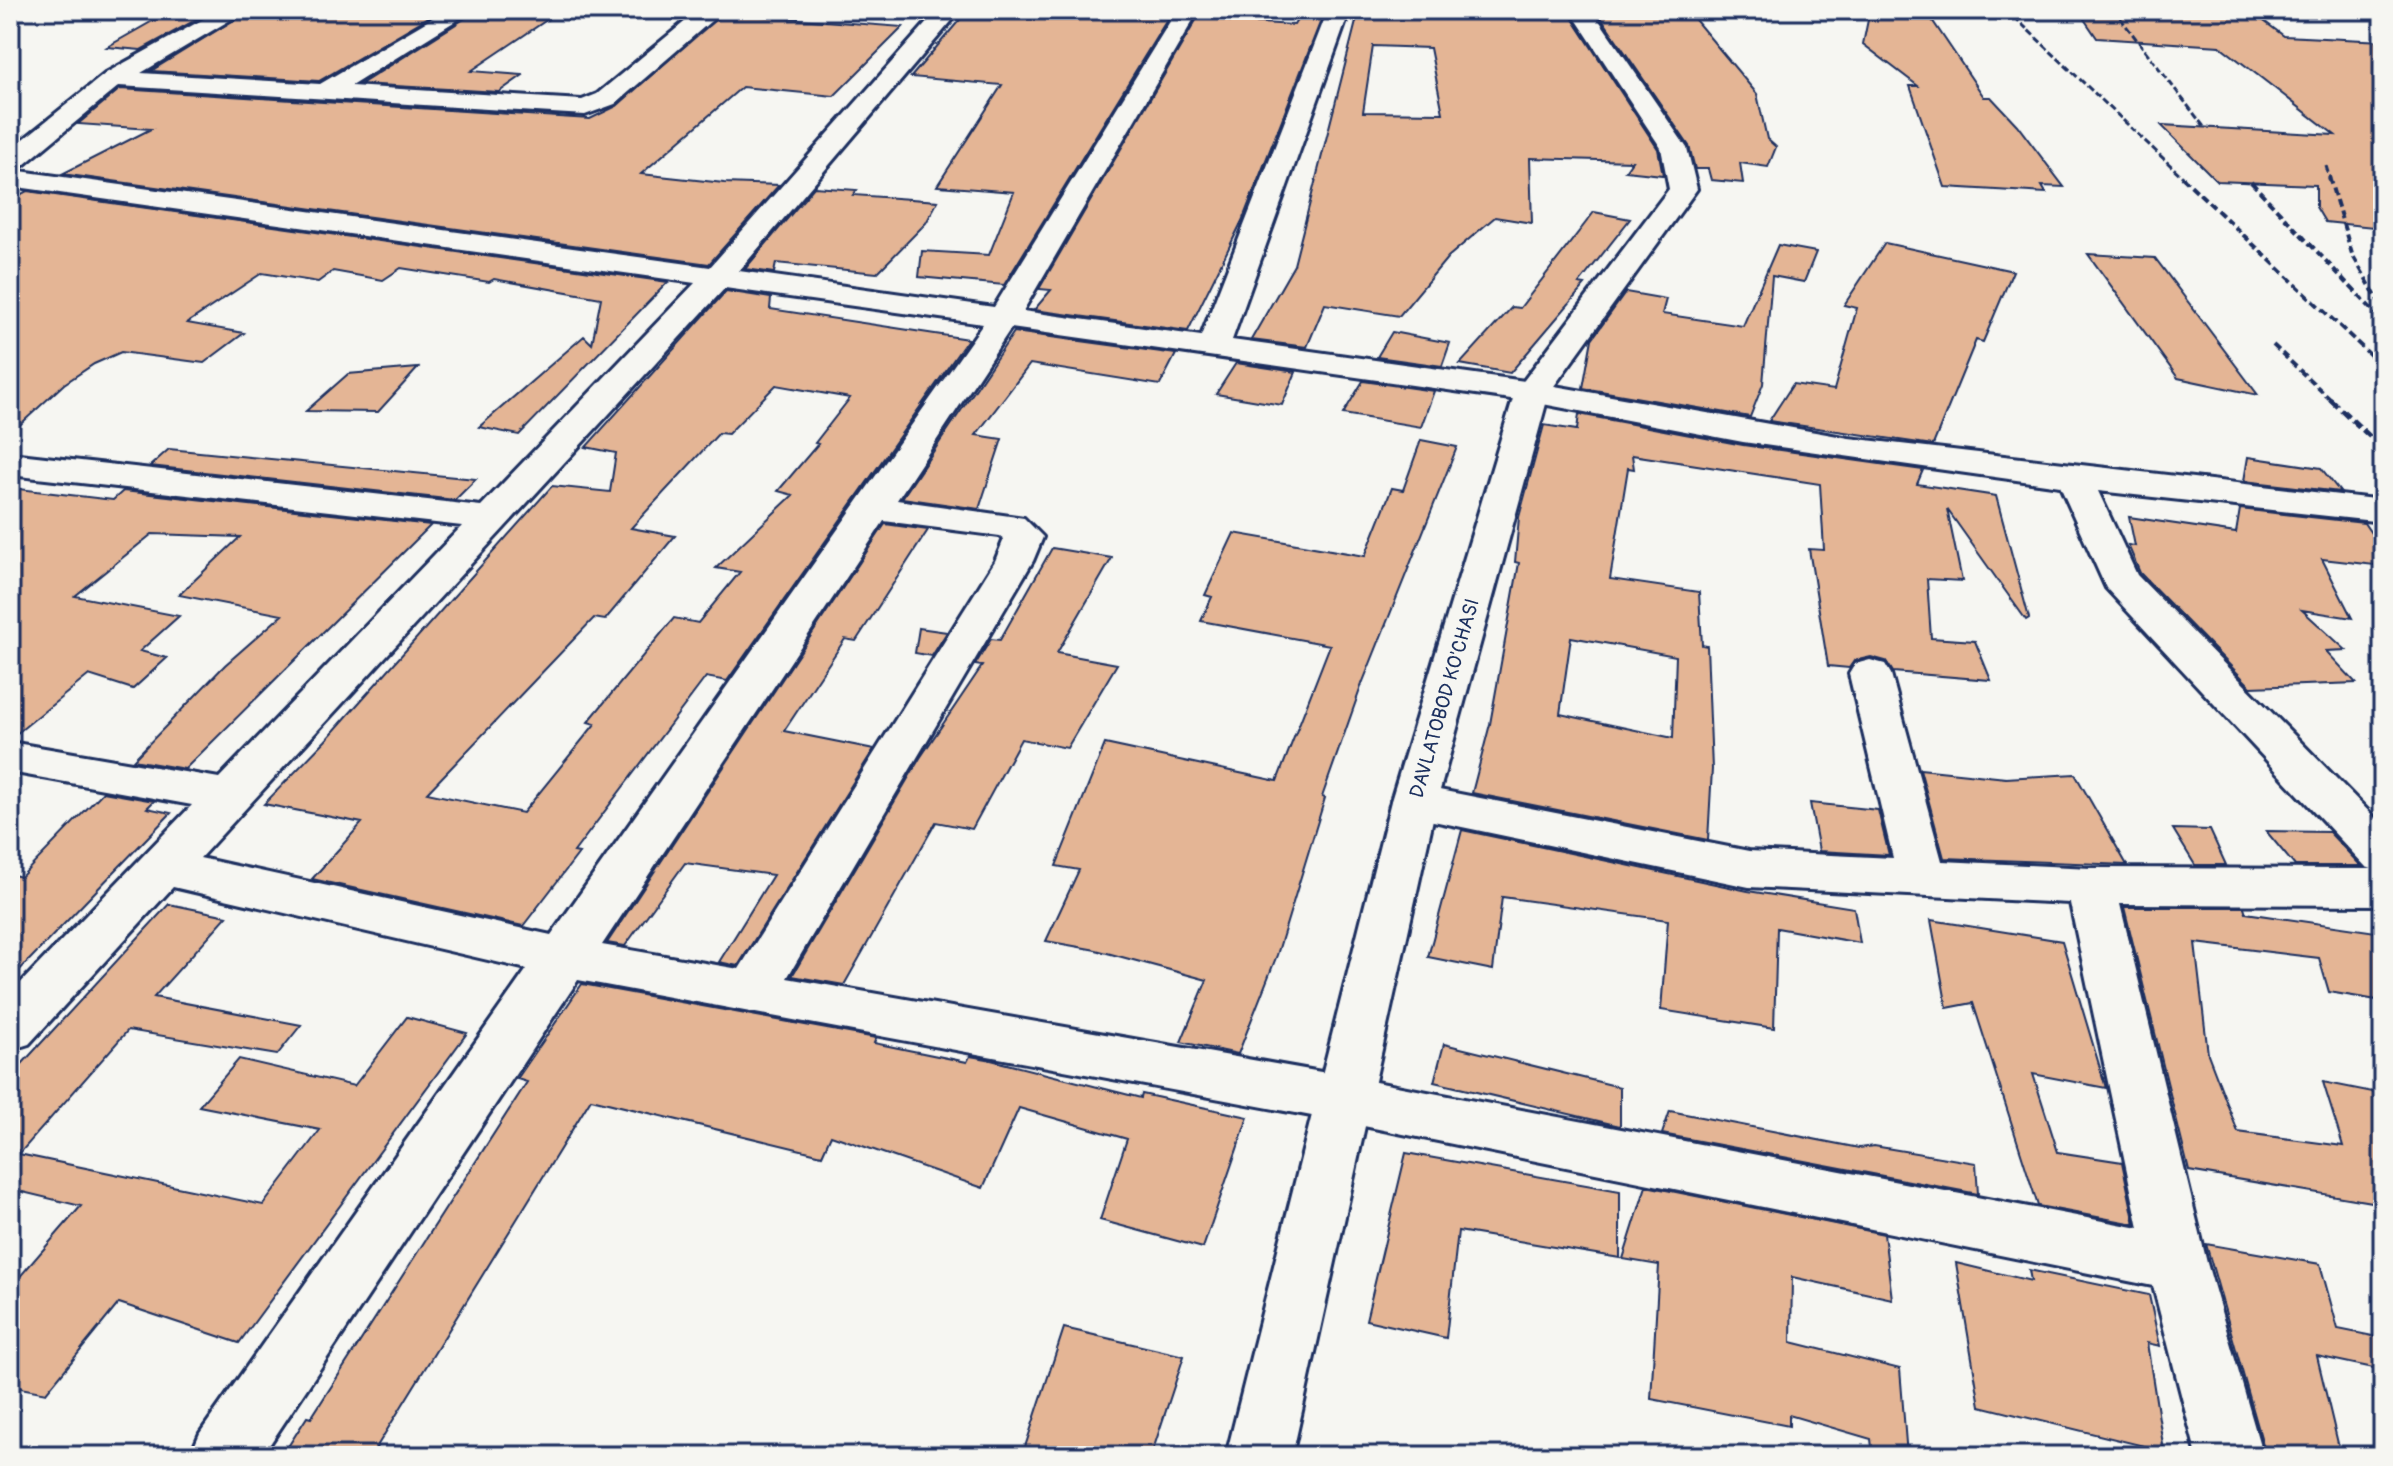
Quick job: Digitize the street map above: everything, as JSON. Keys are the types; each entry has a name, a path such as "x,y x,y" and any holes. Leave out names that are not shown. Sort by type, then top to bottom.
{"street":[{"path":"10,163 114,78 236,10"},
{"path":"324,92 462,10"},
{"path":"10,1029 720,275 950,10"},
{"path":"223,1456 1004,316 1188,10"},
{"path":"1213,347 1339,10"},
{"name":"DAVLATOBOD KO'CHASI","path":"1259,1456 1414,801 1532,392 1683,189 1674,148 1581,10"},
{"path":"114,78 585,108 606,99 707,15"},
{"path":"10,178 720,275 1532,392 1677,424 2074,477 2383,511"},
{"path":"10,464 491,518"},
{"path":"2074,477 2120,580 2383,855"},
{"path":"752,992 1014,561 1024,537 1011,526 873,508"},
{"path":"1870,674 1922,878"},
{"path":"10,757 230,796"},
{"path":"1414,801 1749,869 2091,886 2383,887"},
{"path":"163,867 565,958 1344,1099 2177,1263"},
{"path":"2091,886 2177,1263 2230,1456"}],"building":[{"path":"172,10 214,10 141,50 107,47"},
{"path":"250,10 437,12 319,81 151,71"},
{"path":"968,10 1173,10 1004,285 919,277 922,251 989,255 1014,192 937,186 1002,85 911,77"},
{"path":"1202,10 1233,10 1228,21 1294,25 1303,10 1325,10 1242,221 1188,331 1034,310 1051,290 1039,289"},
{"path":"1359,10 1567,10 1658,149 1663,175 1625,171 1632,161 1530,158 1532,223 1495,217 1448,257 1399,316 1325,304 1307,347 1251,340 1294,265","holes":["1373,46 1430,48 1443,113 1363,112"]},
{"path":"1596,10 1687,10 1757,94 1767,139 1776,147 1768,167 1740,163 1743,183 1711,180 1708,169 1695,169 1689,146"},
{"path":"1870,10 1926,11 1984,97 1991,97 2017,125 2064,187 2042,186 2046,193 1945,187 1910,86 1918,86 1863,44"},
{"path":"2078,10 2249,10 2284,36 2383,41 2383,228 2325,222 2316,207 2316,185 2217,181 2161,125 2335,135 2220,46 2097,38"},
{"path":"721,13 903,27 834,96 742,87 641,174 779,185 709,264 62,174 151,129 78,124 120,89 590,119 617,106"},
{"path":"472,14 548,19 471,71 523,75 499,92 361,84"},
{"path":"814,187 857,190 853,195 938,201 926,223 877,273 776,263 774,273 745,269"},
{"path":"27,191 668,282 519,435 479,427 584,336 592,344 601,298 494,279 489,282 401,268 383,280 333,271 318,282 262,273 187,323 244,333 204,363 121,352 94,364 64,384 10,434 10,200"},
{"path":"1594,212 1630,219 1579,284 1585,285 1510,373 1460,364 1512,307 1520,308"},
{"path":"1885,243 2013,271 1983,342 1976,340 1933,445 1769,421 1793,384 1834,390 1857,308 1844,305"},
{"path":"1778,245 1816,252 1804,282 1772,276 1763,384 1750,417 1583,388 1592,339 1626,292 1666,299 1662,314 1743,326"},
{"path":"2088,254 2155,258 2258,395 2178,378"},
{"path":"726,291 771,298 770,309 968,339 727,681 706,677 574,852 579,853 523,926 312,879 362,823 264,804 325,741 552,486 610,492 616,453 586,447","holes":["776,385 850,398 815,443 818,444 778,491 793,495 716,568 740,572 698,623 674,618 588,722 595,724 523,813 427,793 594,618 605,620 675,536 631,528 719,433 728,434"]},
{"path":"1014,332 1176,354 1160,385 1030,364 976,435 1002,439 979,509 902,498"},
{"path":"1392,332 1450,343 1442,366 1377,357"},
{"path":"1236,363 1296,372 1282,405 1216,394"},
{"path":"418,368 378,412 306,411 348,374"},
{"path":"1363,381 1434,391 1421,427 1343,414"},
{"path":"1579,414 1743,445 1923,470 1917,484 1996,496 2029,618 2026,620 1947,509 1962,581 1927,579 1931,638 1975,641 1991,680 1893,672 1886,661 1871,657 1854,661 1849,668 1828,666 1809,549 1824,550 1820,484 1632,455 1634,469 1628,468 1610,579 1699,592 1702,645 1707,646 1712,769 1708,840 1472,793 1490,724 1519,563 1515,562 1519,517 1544,425 1577,430","holes":["1571,637 1676,656 1673,738 1560,714"]},
{"path":"1421,440 1457,447 1362,684 1322,797 1325,798 1277,955 1238,1054 1181,1042 1207,980 1096,950 1046,941 1079,870 1056,866 1105,744 1277,781 1330,645 1201,621 1212,597 1205,595 1234,533 1365,556 1392,488 1403,490"},
{"path":"169,449 476,479 455,500 150,466"},
{"path":"2248,457 2321,468 2340,492 2244,481"},
{"path":"10,488 113,500 123,491 431,525 185,769 133,760 225,665 282,615 179,595 240,537 152,534 75,596 179,616 140,651 167,658 133,689 89,675 10,739"},
{"path":"2240,509 2364,523 2373,536 2383,536 2383,566 2322,559 2352,618 2302,610 2346,650 2326,651 2356,683 2251,687 2140,573 2128,545 2135,546 2129,517 2236,533"},
{"path":"885,524 928,530 856,641 845,639 784,731 874,749 738,966 719,962 773,875 685,863 625,946 607,943"},
{"path":"1052,548 1112,558 1057,653 1117,664 1067,748 1021,739 972,829 936,822 844,985 792,976 920,758 982,666 975,665 991,639 1000,640"},
{"path":"919,628 947,632 932,656 915,653"},
{"path":"1920,769 2006,778 2075,774 2127,865 1944,858"},
{"path":"103,792 154,801 147,808 171,813 10,980 10,874 21,877"},
{"path":"1810,803 1878,810 1889,855 1819,851"},
{"path":"2173,829 2210,830 2226,865 2195,865"},
{"path":"1462,830 1748,891 1854,908 1860,943 1777,928 1774,1028 1661,1010 1668,920 1502,897 1493,970 1428,957"},
{"path":"2266,831 2329,832 2361,866 2295,866"},
{"path":"169,904 227,916 154,997 301,1025 277,1055 128,1030 19,1154 263,1205 320,1130 199,1106 239,1059 354,1086 407,1017 467,1033 239,1343 119,1303 46,1393 10,1386 10,1288 81,1206 10,1189 10,1077"},
{"path":"2124,907 2244,907 2246,913 2383,933 2383,1001 2329,992 2319,958 2195,943 2208,1054 2238,1132 2343,1146 2323,1082 2383,1094 2383,1204 2189,1171"},
{"path":"1931,920 2062,941 2106,1088 2033,1074 2058,1152 2122,1162 2135,1224 2038,1206 1973,1003 1947,1008"},
{"path":"582,984 876,1038 874,1043 967,1062 970,1056 987,1059 1141,1098 1142,1094 1248,1117 1203,1248 1100,1220 1127,1139 1019,1108 983,1188 831,1135 822,1155 591,1099 371,1456 282,1456 307,1417 311,1418 527,1082 517,1079"},
{"path":"1444,1044 1620,1087 1620,1126 1434,1082"},
{"path":"1670,1111 1859,1148 1874,1146 1976,1163 1978,1194 1662,1134"},
{"path":"1406,1153 1620,1191 1620,1258 1458,1231 1446,1338 1366,1320"},
{"path":"1646,1186 1884,1234 1892,1299 1792,1277 1791,1342 1900,1369 1907,1456 1873,1456 1871,1439 1789,1415 1789,1426 1651,1399 1659,1265 1623,1259"},
{"path":"2206,1244 2320,1264 2338,1329 2383,1338 2383,1370 2317,1356 2341,1456 2296,1456 2264,1448"},
{"path":"1956,1263 2031,1281 2029,1270 2149,1295 2160,1346 2147,1343 2164,1451 1980,1406"},
{"path":"1064,1328 1184,1356 1151,1456 1022,1456"}],"railway":[{"path":"2007,10 2185,179"},
{"path":"2114,10 2205,128"},
{"path":"2326,166 2330,179"},
{"path":"2182,177 2383,367"},
{"path":"2329,177 2352,254 2383,309"},
{"path":"2251,182 2383,321"},
{"path":"2273,345 2332,401"},
{"path":"2330,399 2383,449"}]}
